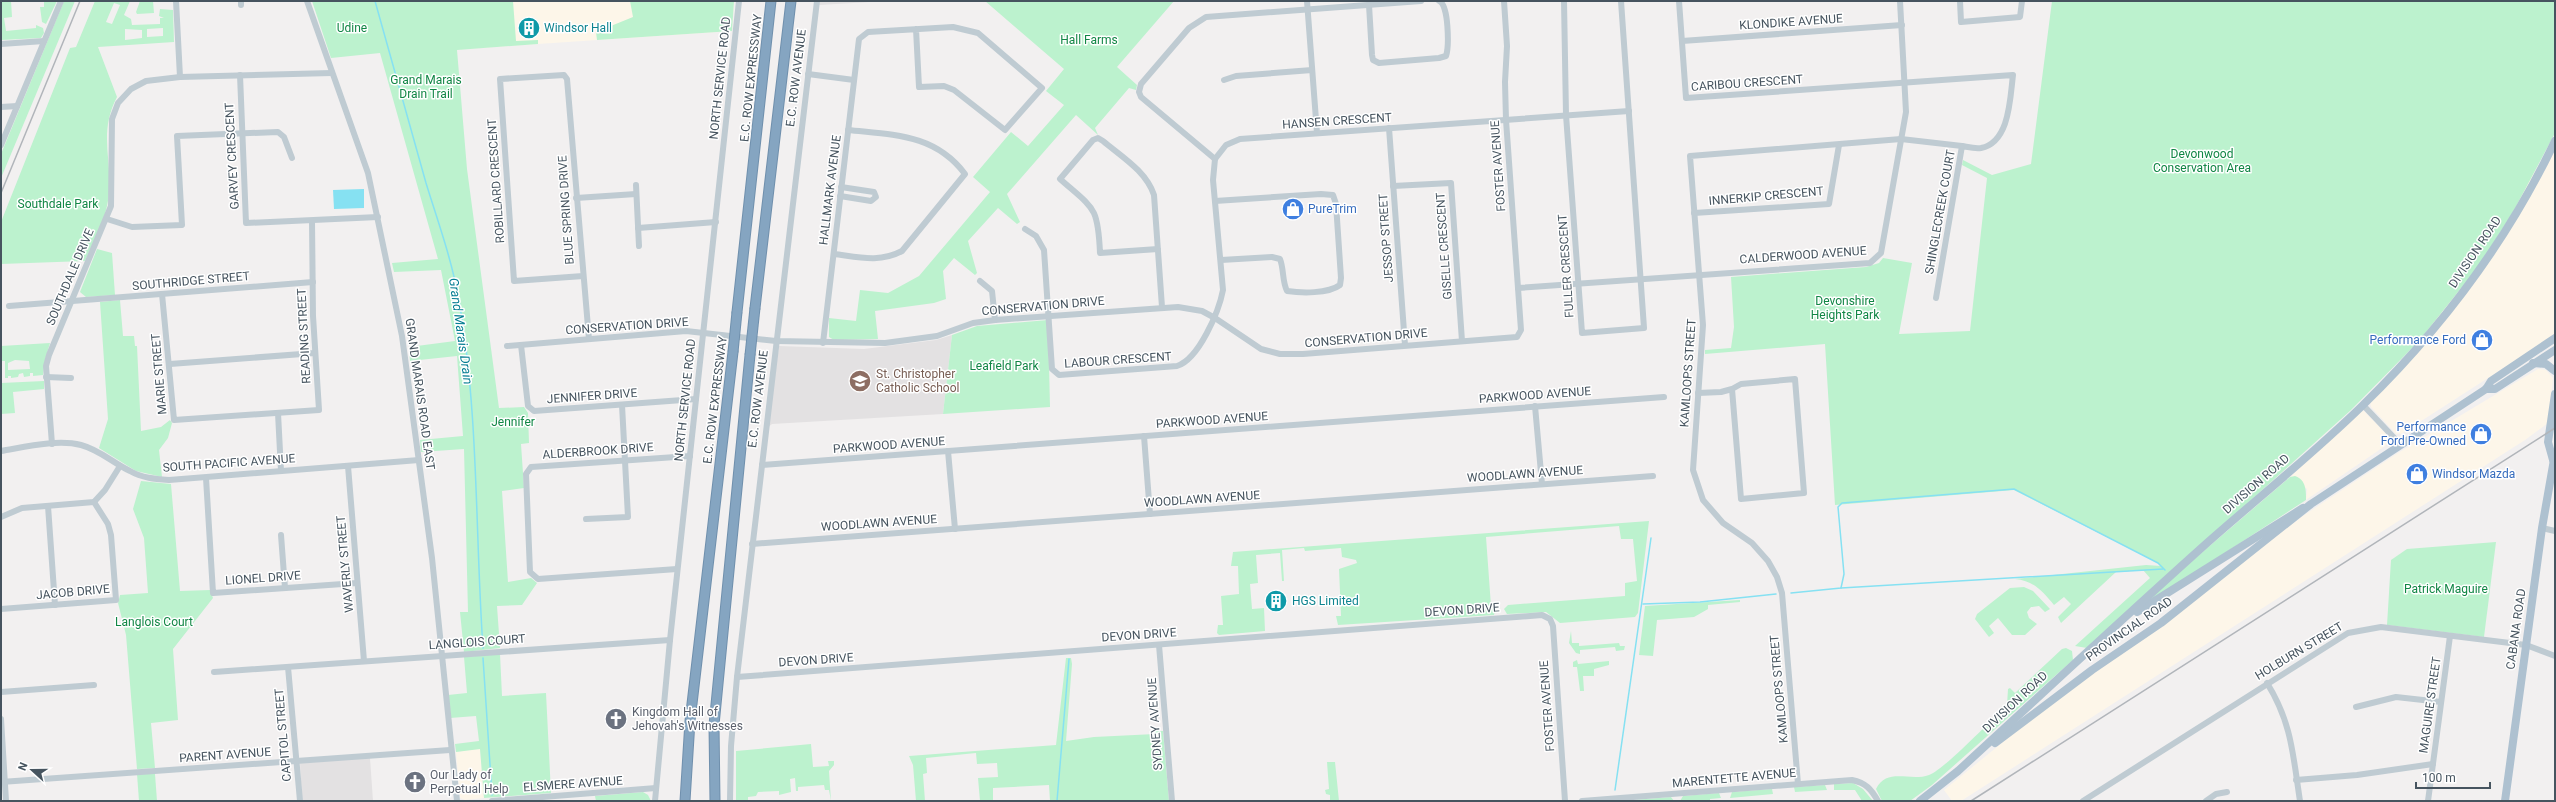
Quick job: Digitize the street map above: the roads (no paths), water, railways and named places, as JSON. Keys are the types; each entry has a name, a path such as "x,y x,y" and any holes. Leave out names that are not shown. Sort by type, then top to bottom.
{"highway":[{"name":"E.C. ROW EXPRESSWAY","path":"685,801 690,721 733,352 771,1"},
{"path":"715,801 715,717 750,355 791,1"}],"main road":[{"name":"DIVISION ROAD","path":"1920,801 1958,771 2117,625 2363,405 2431,332 2475,276 2514,217 2555,141"},
{"name":"PROVINCIAL ROAD","path":"2117,625 2253,537 2311,504 2400,444 2486,389 2492,380 2555,338"},
{"name":"PROVINCIAL ROAD","path":"2486,389 2495,389 2555,350"},
{"path":"2533,363 2546,364 2555,371"},
{"name":"CABANA ROAD","path":"2505,801 2542,528 2554,457 2548,442 2555,394"},
{"name":"PROVINCIAL ROAD","path":"1958,771 2092,670 2161,623 2311,504"},
{"path":"2247,555 2248,548 2253,537"}],"street":[{"path":"1,145 61,1"},
{"path":"176,1 180,77"},
{"name":"GRAND MARAIS ROAD EAST","path":"307,1 368,173 402,336 419,460 442,655 450,750 457,801"},
{"name":"NORTH SERVICE ROAD","path":"655,801 677,569 704,333 739,1"},
{"name":"E.C. ROW AVENUE","path":"730,801 731,746 737,677 817,1"},
{"path":"1307,1 1317,134"},
{"path":"1215,318 1223,290 1213,180 1215,159 1141,97 1139,92 1141,84 1189,28 1206,17 1421,1"},
{"path":"1369,5 1372,55 1373,60 1379,63 1439,58 1446,56 1448,49 1445,7 1439,1"},
{"name":"FOSTER AVENUE","path":"1504,1 1507,46 1505,82 1506,120 1521,330"},
{"name":"FULLER CRESCENT","path":"1564,1 1566,115 1582,333 1644,328 1621,1"},
{"name":"CARIBOU CRESCENT","path":"1679,1 1686,98 1906,83"},
{"name":"CALDERWOOD AVENUE","path":"1518,288 1870,263 1876,259 1881,253 1906,112 1906,83 1900,1"},
{"path":"1960,1 1961,22 2020,17 2022,1"},
{"name":"KLONDIKE AVENUE","path":"1682,41 1902,25"},
{"path":"953,27 978,33 1042,88 1005,130 954,90 944,86 919,87 916,29 953,27"},
{"name":"HALLMARK AVENUE","path":"823,343 859,39 868,32 916,29"},
{"path":"1,44 44,41"},
{"path":"1224,80 1236,76 1312,70"},
{"name":"SOUTHDALE DRIVE","path":"52,444 46,377 49,355 107,219 112,190 112,119 118,103 131,90 146,80 180,77 332,73"},
{"path":"808,74 854,80"},
{"name":"SHINGLECREEK COURT","path":"1906,83 2013,75 2007,119 1999,135 1991,144 1980,148 1962,146 1936,298"},
{"name":"GARVEY CRESCENT","path":"240,76 246,223 378,217"},
{"name":"ROBILLARD CRESCENT","path":"567,79 564,76 500,79 514,281 583,276"},
{"name":"BLUE SPRING DRIVE","path":"567,79 588,339"},
{"path":"1,107 17,106"},
{"name":"HANSEN CRESCENT","path":"1215,159 1226,145 1240,139 1629,111"},
{"name":"JESSOP STREET","path":"1389,128 1405,346"},
{"path":"834,254 879,260 891,257 902,251 965,174 927,142 911,137 848,130"},
{"path":"107,219 132,227 182,225 177,136 278,132 284,137 292,158"},
{"path":"1158,249 1100,253 1099,224 1093,208 1060,178 1093,140 1098,138 1103,141 1145,176 1151,185 1154,195 1158,249 1162,307"},
{"name":"KAMLOOPS STREET","path":"1798,784 1782,593 1777,577 1768,561 1752,543 1723,523 1703,500 1693,470 1703,325 1690,156 1901,139 1962,146"},
{"name":"INNERKIP CRESCENT","path":"1694,213 1829,204 1839,145"},
{"name":"GISELLE CRESCENT","path":"1393,186 1451,183 1462,341"},
{"path":"636,185 639,246"},
{"path":"840,196 871,201 876,197 874,192 842,187"},
{"path":"576,198 636,194"},
{"path":"1215,201 1321,194 1333,195 1336,204 1341,278 1340,285 1334,290 1287,291 1284,285 1283,266 1280,259 1272,257 1220,260"},
{"name":"READING STREET","path":"278,413 319,410 315,353 312,221"},
{"path":"638,228 716,222"},
{"path":"1025,229 1036,236 1044,250 1049,316"},
{"path":"980,281 992,291 995,320"},
{"name":"SOUTHRIDGE STREET","path":"9,306 313,282"},
{"name":"MARIE STREET","path":"162,294 170,364 174,420 278,413"},
{"name":"CONSERVATION DRIVE","path":"507,346 672,331 704,333 776,342 885,343 937,336 972,324 995,320 1162,307 1196,310 1215,318 1261,349 1280,354 1303,354 1517,337 1521,330"},
{"name":"LABOUR CRESCENT","path":"1049,316 1052,370 1059,375 1177,366 1185,364 1215,318"},
{"name":"JENNIFER DRIVE","path":"521,345 528,406 534,411 696,399"},
{"path":"170,364 315,353"},
{"path":"46,377 71,378"},
{"path":"1698,393 1732,389 1740,384 1795,379 1804,493 1741,499 1732,389"},
{"name":"PARKWOOD AVENUE","path":"762,465 1664,397"},
{"path":"586,519 628,517 622,404"},
{"path":"2363,405 2400,444"},
{"path":"1535,406 1542,484"},
{"path":"278,413 281,471"},
{"path":"1144,436 1150,514"},
{"name":"SOUTH PACIFIC AVENUE","path":"1,450 52,444 80,445 101,453 120,466 146,477 169,480 419,460"},
{"path":"948,451 955,529"},
{"name":"ALDERBROOK DRIVE","path":"677,569 538,579 530,572 526,474 531,467 690,456"},
{"path":"1,517 22,508 94,502 105,490 120,466"},
{"name":"WAVERLY STREET","path":"348,466 364,661"},
{"name":"WOODLAWN AVENUE","path":"752,544 1653,476"},
{"name":"LIONEL DRIVE","path":"206,478 213,593 357,583"},
{"name":"JACOB DRIVE","path":"1,609 116,600 111,536 108,524 94,502"},
{"path":"48,506 55,605"},
{"path":"2542,528 2555,531"},
{"path":"281,535 285,588"},
{"name":"FOSTER AVENUE","path":"1542,615 1550,620 1552,626 1565,801"},
{"name":"DEVON DRIVE","path":"737,677 1542,615"},
{"name":"HOLBURN STREET","path":"2083,801 2267,683 2334,641 2354,631 2381,627 2526,645 2555,656"},
{"name":"MAGUIRE STREET","path":"2428,801 2450,636"},
{"name":"LANGLOIS COURT","path":"214,672 670,640"},
{"name":"SYDNEY AVENUE","path":"1159,645 1172,801"},
{"name":"CAPITOL STREET","path":"288,666 300,801"},
{"path":"2267,683 2279,702 2288,722 2300,801"},
{"path":"1,692 94,685"},
{"path":"2356,707 2396,697 2441,702"},
{"path":"1,719 3,782 6,801"},
{"name":"PARENT AVENUE","path":"3,782 450,750"},
{"path":"2296,780 2433,764"},
{"name":"MARENTETTE AVENUE","path":"1582,801 1852,780 1863,783 1870,788 1878,801"},
{"name":"ELSMERE AVENUE","path":"492,801 656,788"},
{"path":"2206,801 2216,794 2227,792"}],"water":[{"path":"364,189 364,208 334,209 333,190"}],"waterway":[{"name":"Grand Marais Drain","path":"375,1 426,183 449,256 459,301 470,387 476,474 480,605 483,648"},
{"path":"1791,593 1841,588 1844,574 1838,507 1842,503 2014,489 2158,563 2165,570"},
{"path":"1615,790 1651,538"},
{"path":"1841,588 2163,569"},
{"path":"1643,604 1700,602 1776,594"},
{"name":"Grand Marais Drain","path":"483,658 492,795"},
{"path":"1057,801 1069,659"}],"railway":[{"path":"1,193 80,1"},
{"path":"1971,801 2555,428"}],"place":[{"name":"Windsor Hall","path":"529,28"},
{"name":"PureTrim","path":"1293,209"},
{"name":"Performance Ford","path":"2482,340"},
{"name":"St. Christopher Catholic School","path":"860,381"},
{"name":"Performance Ford Pre-Owned","path":"2481,434"},
{"name":"Windsor Mazda","path":"2417,474"},
{"name":"HGS Limited","path":"1276,601"},
{"name":"Kingdom Hall of Jehovah's Witnesses","path":"616,719"},
{"name":"Our Lady of Perpetual Help","path":"415,782"}],"park label":[{"name":"Udine","path":"352,28"},
{"name":"Hall Farms","path":"1089,40"},
{"name":"Grand Marais Drain Trail","path":"426,87"},
{"name":"Devonwood Conservation Area","path":"2202,161"},
{"name":"Southdale Park","path":"58,204"},
{"name":"Devonshire Heights Park","path":"1845,308"},
{"name":"Leafield Park","path":"1004,366"},
{"name":"Jennifer","path":"513,422"},
{"name":"Patrick Maguire","path":"2446,589"},
{"name":"Langlois Court","path":"154,622"}]}
